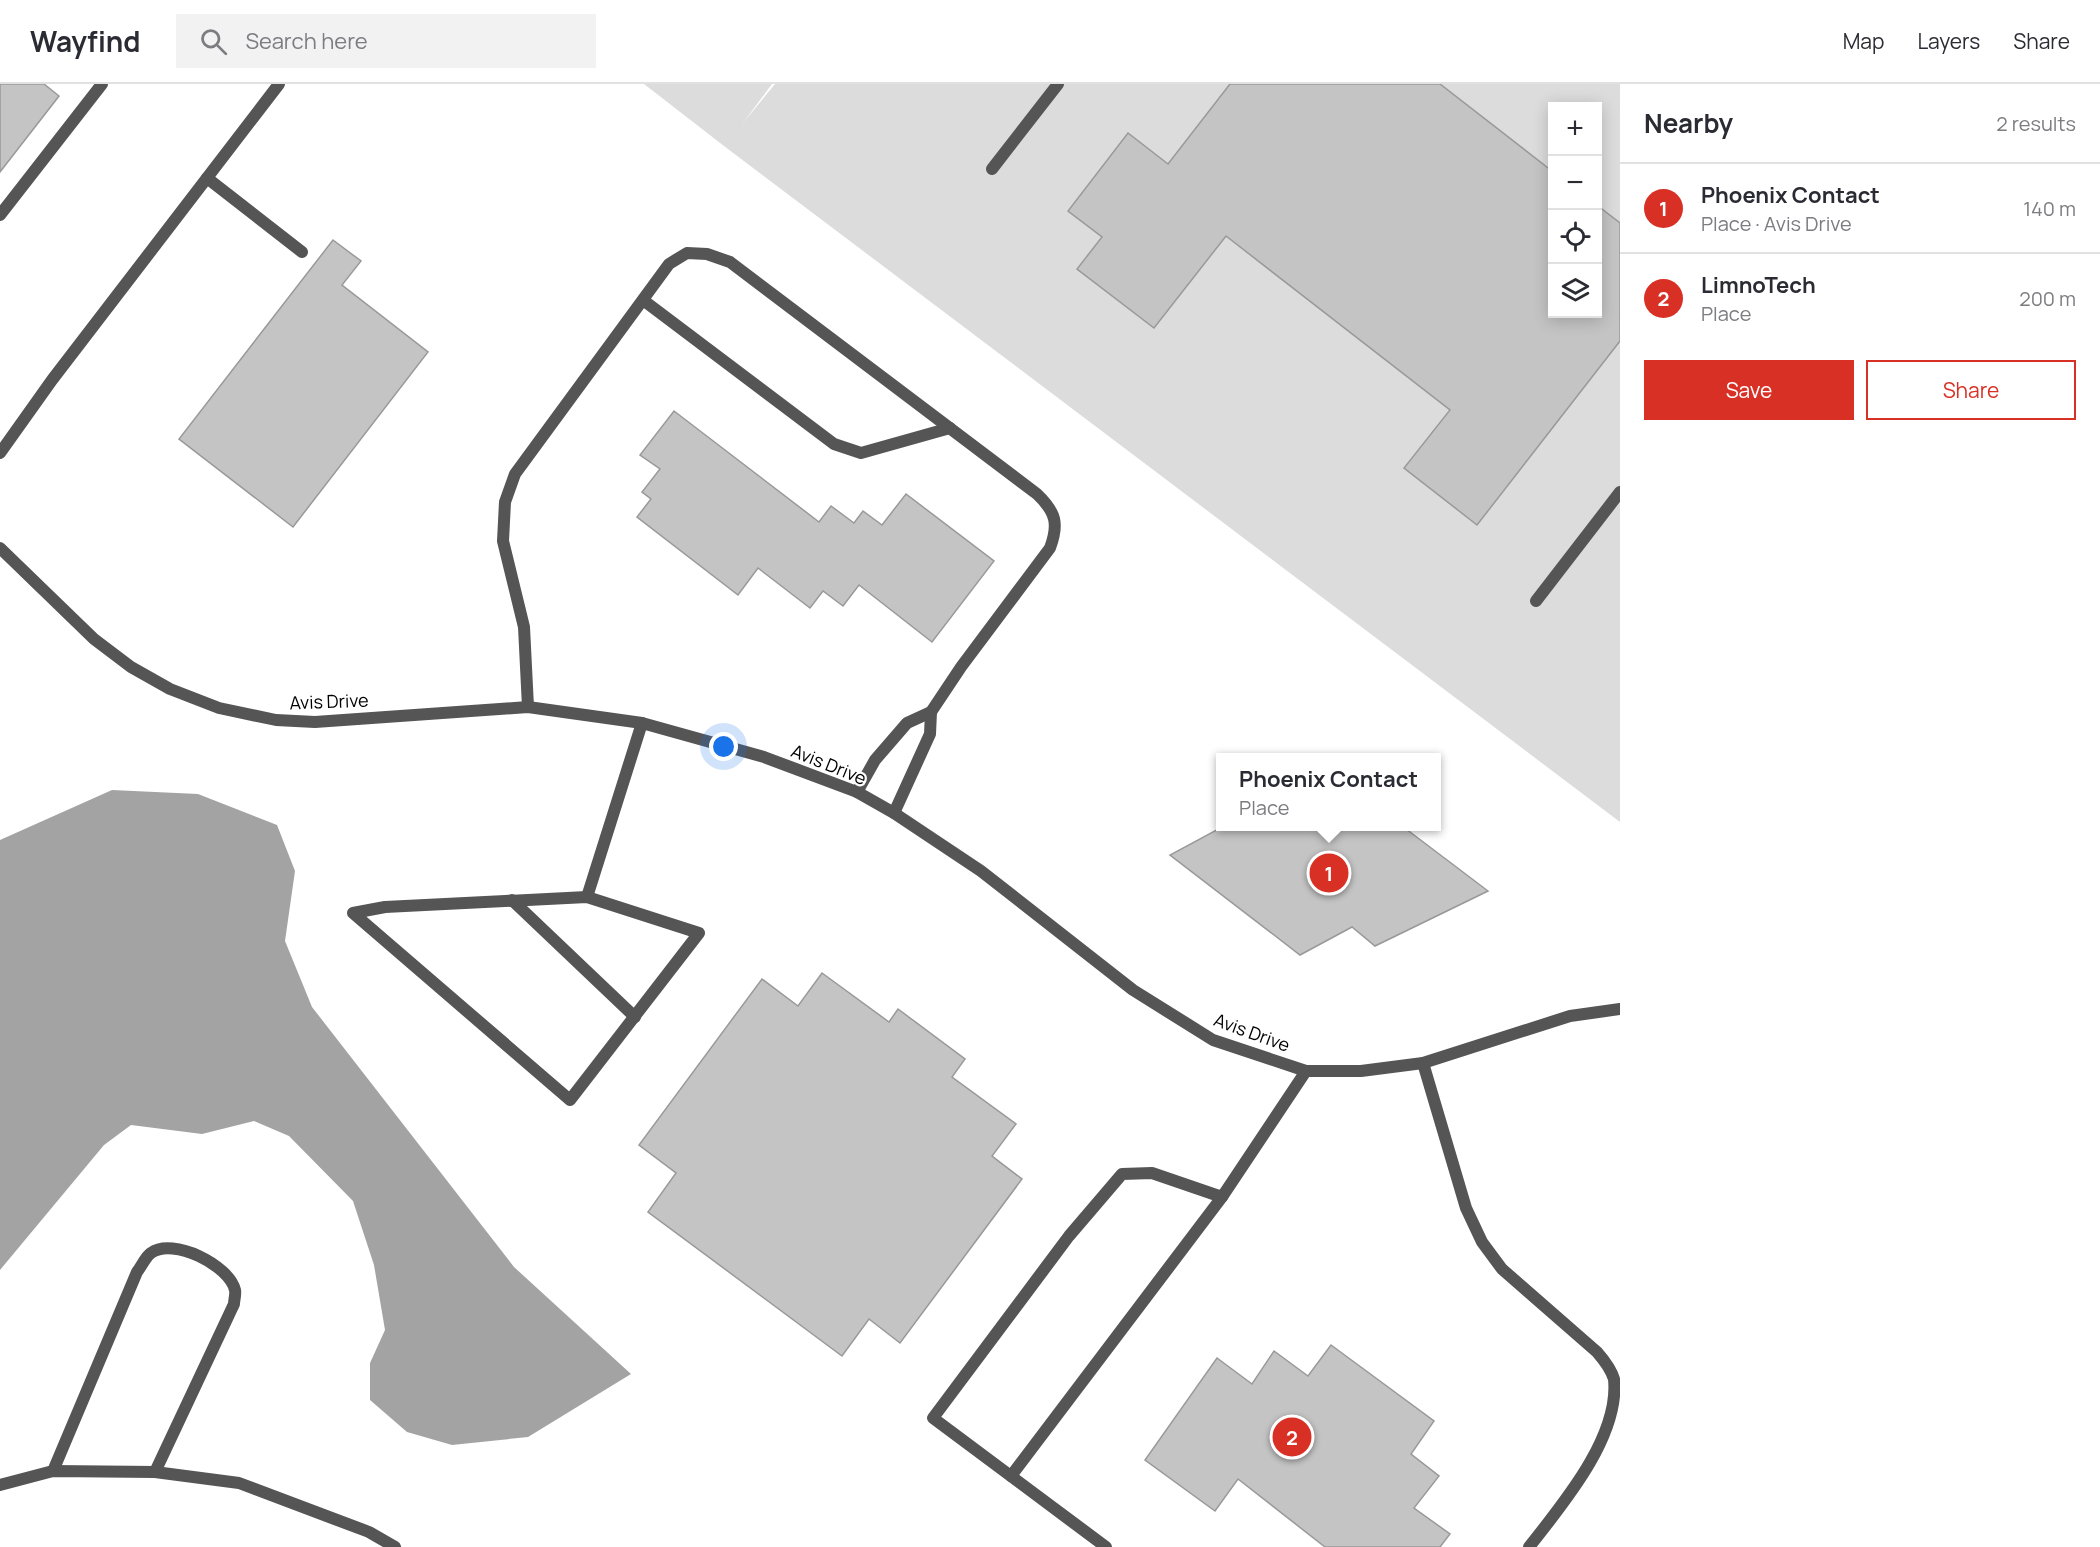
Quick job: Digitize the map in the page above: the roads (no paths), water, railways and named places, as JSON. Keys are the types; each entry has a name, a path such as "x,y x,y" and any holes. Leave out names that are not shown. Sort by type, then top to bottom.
{"street":[{"path":"0,215 102,84"},
{"path":"0,453 52,380 279,84"},
{"path":"992,169 1058,84"},
{"path":"207,178 302,252"},
{"path":"528,706 524,627 503,541 505,502 515,474 669,264 687,253 707,254 730,262 1050,506 1056,532 1050,548 931,712 907,723 875,760 857,792"},
{"path":"643,300 834,444 861,453 950,429"},
{"path":"1536,601 1620,492"},
{"name":"Avis Drive","path":"0,548 94,639 131,667 170,689 219,708 276,720 315,722 528,706 642,723 764,757 857,792 894,813 981,871 1143,996 1213,1040 1306,1071 1361,1071 1423,1063 1570,1016 1620,1009"},
{"path":"894,813 930,734 931,712"},
{"path":"586,897 642,723"},
{"path":"586,897 699,933 570,1100 353,913 385,906 512,900 586,897"},
{"path":"512,900 635,1017"},
{"path":"1423,1063 1466,1208 1482,1242 1502,1269 1597,1352 1615,1380 1615,1420 1609,1437 1578,1485 1529,1547"},
{"path":"1011,1476 1222,1197 1306,1071"},
{"path":"1106,1547 933,1418 1070,1236 1122,1174 1152,1173 1222,1197"},
{"path":"53,1471 137,1272 151,1253 171,1247 202,1257 226,1276 235,1290 234,1304 155,1472"},
{"path":"0,1485 53,1471 155,1472 239,1483 369,1532 395,1547"}],"place":[{"name":"Phoenix Contact","path":"1329,873"},
{"name":"LimnoTech","path":"1292,1437"}]}
